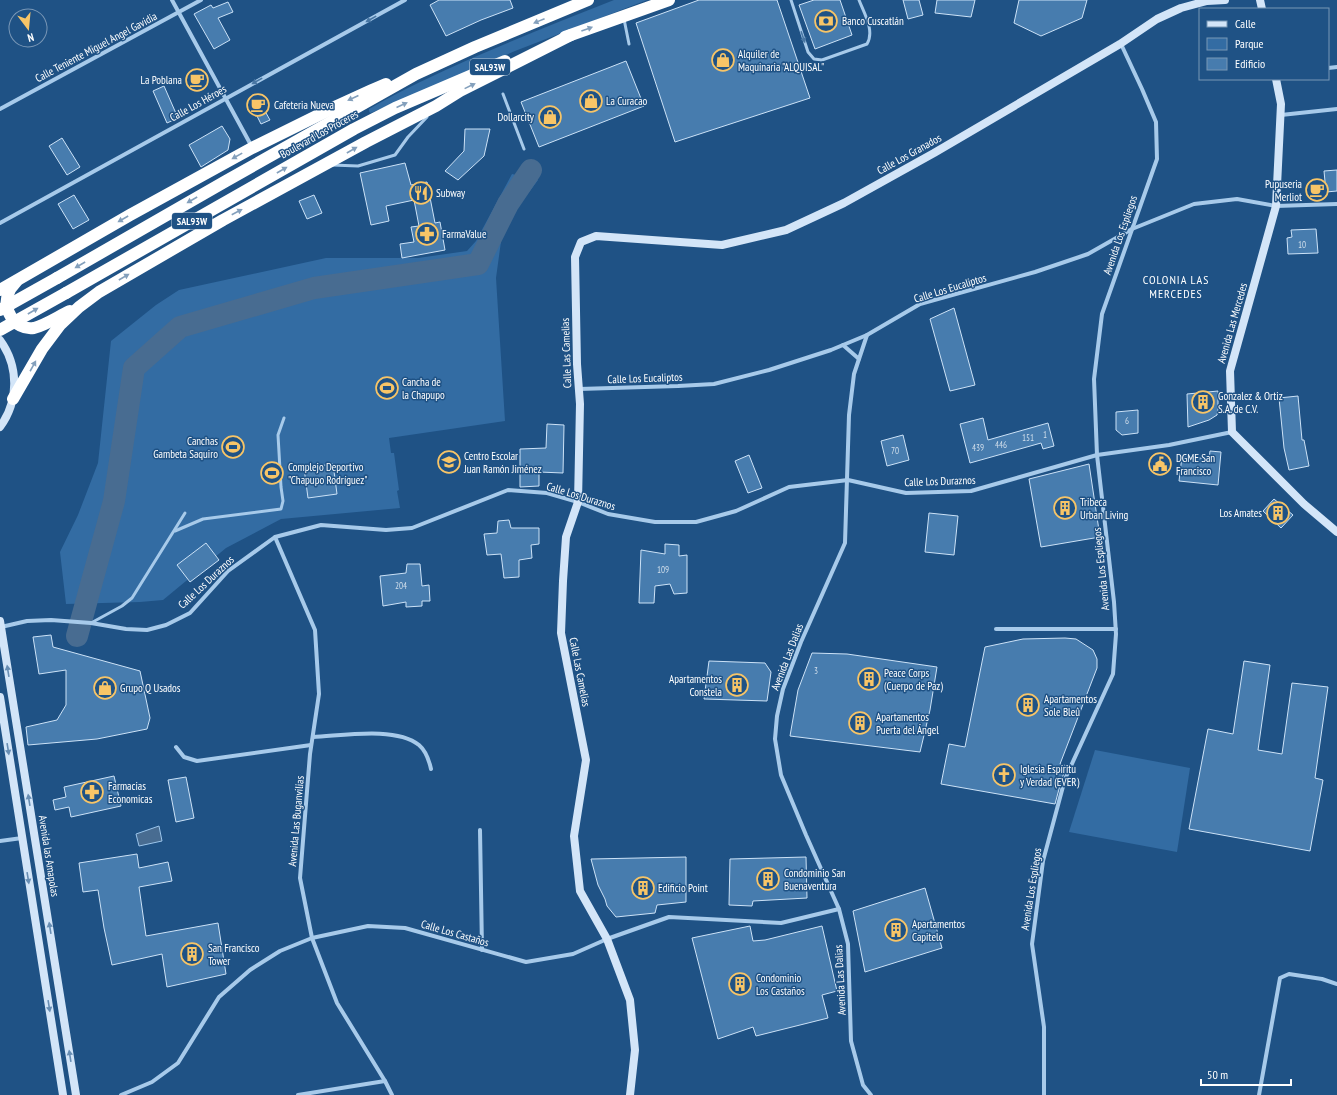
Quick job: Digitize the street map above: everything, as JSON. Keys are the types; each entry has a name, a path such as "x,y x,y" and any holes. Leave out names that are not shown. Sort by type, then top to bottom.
{"highway":[{"name":"Boulevard Los Próceres","path":"0,310 416,74 475,47 588,0"},
{"name":"Boulevard Los Próceres","path":"0,330 318,149 395,108 496,64 669,0"},
{"path":"20,278 8,292 7,301 9,311 12,319 18,325 26,328 34,328 79,306 117,281 216,224 366,142 436,106 460,91 571,35"},
{"path":"0,290 130,215 252,148 372,90 416,74"},
{"path":"318,149 326,164"},
{"path":"13,399 42,349 60,325 79,306"}],"street":[{"path":"172,0 252,148"},
{"name":"Calle Teniente Miguel Angel Gavidia","path":"0,109 201,0"},
{"name":"Calle Los Héroes","path":"0,223 405,0"},
{"name":"Calle Los Granados","path":"580,242 596,236 722,246 786,230 844,203 920,160 1120,44 1157,19 1181,8 1207,1 1225,0"},
{"name":"Avenida Los Espliegos","path":"1044,1095 1044,1027 1032,944 1043,861 1065,779 1113,674 1116,629 1097,455 1094,379 1102,314 1156,159 1156,122 1120,44"},
{"name":"Avenida Las Mercedes","path":"1232,432 1230,371 1276,206 1281,104 1276,80"},
{"path":"1280,115 1337,109"},
{"name":"Calle Los Eucaliptos","path":"579,389 714,384 769,370 843,345 867,335 920,304 1035,272 1088,254 1132,230 1194,204 1237,198 1276,206 1337,204"},
{"name":"Calle Las Camelias","path":"580,242 575,257 577,364 580,404 578,502 566,537 561,633 586,760 574,836 580,891 607,939 630,1000 636,1050 630,1095"},
{"name":"Avenida Las Dalias","path":"867,335 854,374 849,414 845,543 782,689 777,716 775,739 781,775 839,908 848,944 851,1041 863,1085 871,1095"},
{"path":"0,340 10,358 14,372 15,386 11,407 2,424 0,434"},
{"path":"843,345 859,359"},
{"path":"1232,432 1304,504 1337,532"},
{"name":"Calle Los Duraznos","path":"0,624 51,620 147,630 166,625 190,613 228,571 276,537 321,525 386,530 412,528 508,490 547,493 578,502 608,514 656,522 696,522 736,511 789,487 848,480 906,493 971,491 1097,455 1169,445 1232,432"},
{"name":"Avenida Las Buganvilias","path":"276,537 315,630 318,694 311,745 300,878 312,938 337,1003 392,1095"},
{"name":"Avenida las Amapolas","path":"0,624 76,1095"},
{"path":"996,628 1116,629"},
{"path":"0,697 63,1095"},
{"path":"313,737 374,733 407,738 419,745 428,756 430,769"},
{"path":"176,747 184,757 197,761 311,745"},
{"path":"480,830 482,950"},
{"path":"0,841 22,838"},
{"name":"Calle Los Castaños","path":"121,1095 152,1082 178,1063 220,997 250,970 280,951 312,938 368,926 405,928 526,962 573,954 607,939 669,917 781,923 839,908"},
{"path":"1259,1095 1280,978 1289,974 1322,979 1337,984"},
{"path":"298,1095 385,1081"}],"lane":[{"path":"791,0 808,52 814,59 822,60 868,44 871,33 859,0"},
{"path":"624,16 625,30 629,44"},
{"path":"502,94 524,149"},
{"path":"326,164 358,166 395,155 408,137 436,106"},
{"path":"174,531 203,519 281,509 283,501 278,436 284,418"},
{"path":"91,623 122,606 132,598 185,513"}],"green space":[{"path":"614,0 647,0 515,51 373,112 370,113 369,111 369,109 419,82 524,36"},
{"name":"Complejo Deportivo \"Chapupo Rodríguez\"","path":"512,174 538,180 503,227 496,278 505,421 389,438 391,453 394,453 400,508 281,519 226,548 163,600 66,604 60,552 78,515 98,463 111,341 156,305 179,290 326,258 418,258 467,251 476,241"},
{"path":"1095,750 1190,768 1177,852 1069,832"}],"shaded area":[{"path":"159,826 162,841 139,846 136,834"}],"building":[{"path":"439,0 510,0 513,8 481,20 446,36 430,5"},
{"name":"Alquiler de Maquinaria \"ALQUISAL\"","path":"699,0 777,0 810,98 675,142 636,23"},
{"name":"Banco Cuscatlán","path":"814,0 840,0 852,35 815,49 799,5"},
{"path":"903,0 919,0 923,15 908,19"},
{"path":"937,0 975,0 971,17 935,13"},
{"path":"1019,0 1087,0 1082,18 1041,36 1014,23"},
{"path":"228,2 233,12 218,18 230,40 214,49 194,14 211,5 213,8"},
{"path":"626,61 644,106 539,147 521,102"},
{"path":"164,86 178,118 167,123 153,91"},
{"path":"257,97 270,120 261,124 253,108"},
{"path":"222,126 230,139 228,150 201,167 189,145"},
{"path":"465,129 490,129 484,156 458,180 445,171 464,151"},
{"path":"62,138 80,167 67,175 49,146"},
{"path":"405,163 411,185 427,182 435,223 440,222 445,250 402,258 400,244 414,242 411,227 419,226 414,200 386,206 389,221 371,225 360,173"},
{"path":"1337,170 1337,191 1326,192 1324,171"},
{"path":"74,195 89,220 73,229 58,204"},
{"path":"314,195 322,213 307,219 299,201"},
{"path":"1316,229 1318,253 1288,254 1287,238 1292,237 1291,230"},
{"path":"954,308 975,385 950,391 930,319"},
{"name":"Gonzalez & Ortiz S.A. de C.V.","path":"1218,391 1217,415 1209,420 1188,427 1187,394"},
{"path":"1298,396 1302,440 1304,440 1309,466 1289,470 1284,448 1279,398"},
{"path":"1138,410 1138,433 1122,435 1116,430 1116,412"},
{"path":"983,418 988,440 1048,423 1054,446 1043,449 1041,443 970,463 960,424"},
{"path":"547,424 564,425 563,473 539,472 539,486 520,487 520,449 546,448"},
{"path":"903,435 909,460 887,466 881,441"},
{"path":"1210,451 1221,452 1218,485 1179,481 1182,456 1209,459"},
{"path":"749,455 762,488 748,493 735,461"},
{"path":"333,464 337,494 308,498 304,468"},
{"name":"Tribeca Urban Living","path":"1089,464 1100,537 1041,547 1029,479"},
{"name":"Los Amates","path":"1274,499 1293,515 1281,528 1263,511"},
{"path":"929,513 958,516 954,555 925,552"},
{"path":"509,520 511,528 539,528 539,544 531,545 532,558 519,560 519,577 504,578 501,554 487,555 484,534 497,533 498,521"},
{"path":"206,543 219,560 190,582 177,565"},
{"path":"665,544 679,545 679,556 687,555 687,593 674,594 670,584 655,586 654,603 639,603 641,550 665,554"},
{"path":"407,564 420,564 422,586 429,585 430,601 422,601 422,606 406,607 406,602 383,606 380,576 406,573"},
{"name":"Grupo Q Usados","path":"51,635 53,647 140,671 150,718 147,729 97,739 28,745 26,727 57,720 66,705 66,670 39,674 33,637"},
{"name":"Apartamentos Sole Bleû","path":"1023,639 1076,639 1093,650 1097,659 1097,668 1060,764 1067,766 1055,804 941,784 949,744 965,747 985,647"},
{"path":"812,653 847,654 937,667 930,710 920,752 790,736 798,690"},
{"name":"Apartamentos Constela","path":"709,661 765,663 771,672 767,701 704,699"},
{"path":"1244,661 1270,665 1258,750 1282,754 1292,683 1328,687 1315,778 1323,780 1310,851 1189,829 1208,729 1233,734"},
{"name":"Farmacias Economicas","path":"114,776 121,806 71,817 69,807 55,810 53,800 66,797 64,787"},
{"path":"186,777 194,818 176,822 168,780"},
{"path":"137,854 139,868 168,862 172,881 139,887 146,936 218,923 226,974 167,987 162,954 112,965 98,890 83,892 79,863"},
{"name":"Edificio Point","path":"686,857 686,902 657,905 655,913 616,917 607,906 598,885 591,859"},
{"name":"Condominio San Buenaventura","path":"806,857 807,898 753,901 752,906 729,905 730,859"},
{"name":"Apartamentos Capitelo","path":"925,888 942,948 865,972 853,911"},
{"path":"750,926 753,941 765,940 822,926 837,991 822,995 828,1018 756,1036 753,1027 718,1039 692,938"}],"waterway":[{"path":"77,636 114,501 134,368 180,327 314,288 478,264 508,204 531,170"}],"place":[{"name":"Banco Cuscatlán","path":"826,21"},
{"name":"Alquiler de Maquinaria \"ALQUISAL\"","path":"723,60"},
{"name":"La Poblana","path":"197,80"},
{"name":"La Curacao","path":"591,101"},
{"name":"Cafeteria Nueva","path":"258,105"},
{"name":"Dollarcity","path":"550,117"},
{"name":"Pupuseria Merliot","path":"1317,190"},
{"name":"Subway","path":"421,193"},
{"name":"FarmaValue","path":"427,234"},
{"name":"Cancha de la Chapupo","path":"387,388"},
{"name":"Gonzalez & Ortiz S.A. de C.V.","path":"1203,402"},
{"name":"Canchas Gambeta Saquiro","path":"233,447"},
{"name":"Centro Escolar Juan Ramón Jiménez","path":"449,462"},
{"name":"DGME San Francisco","path":"1160,464"},
{"name":"Complejo Deportivo \"Chapupo Rodríguez\"","path":"272,473"},
{"name":"Tribeca Urban Living","path":"1065,508"},
{"name":"Los Amates","path":"1278,513"},
{"name":"Peace Corps (Cuerpo de Paz)","path":"869,679"},
{"name":"Apartamentos Constela","path":"737,685"},
{"name":"Grupo Q Usados","path":"105,688"},
{"name":"Apartamentos Sole Bleû","path":"1028,705"},
{"name":"Apartamentos Puerta del Ángel","path":"860,723"},
{"name":"Iglesia Espíritu y Verdad (EVER)","path":"1004,775"},
{"name":"Farmacias Economicas","path":"92,792"},
{"name":"Condominio San Buenaventura","path":"768,879"},
{"name":"Edificio Point","path":"643,888"},
{"name":"Apartamentos Capitelo","path":"896,930"},
{"name":"San Francisco Tower","path":"192,954"},
{"name":"Condominio Los Castaños","path":"740,984"}],"district":[{"name":"COLONIA LAS MERCEDES","path":"1176,287"}]}
